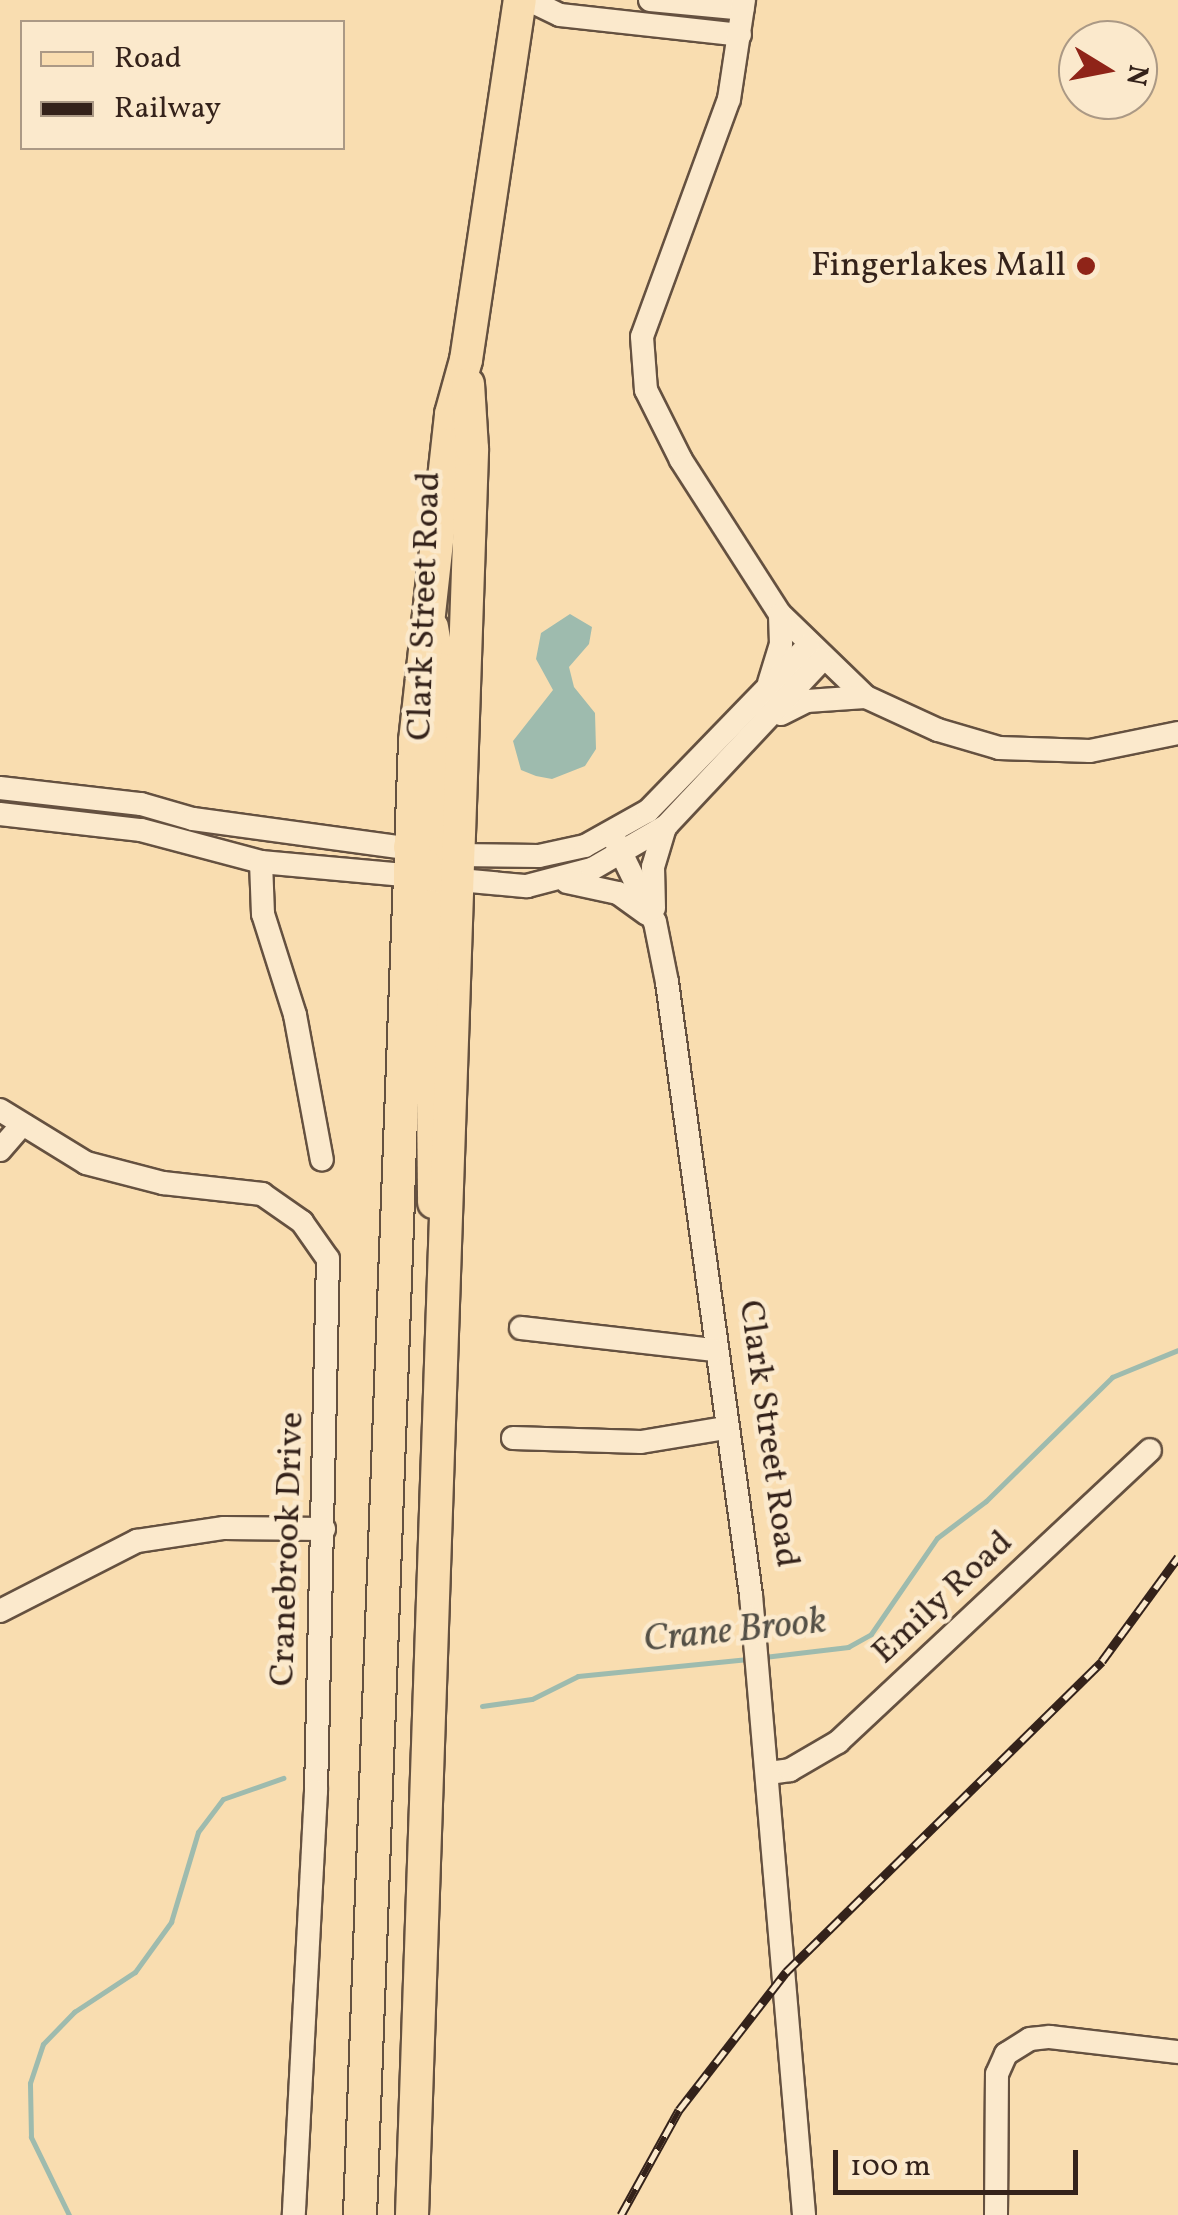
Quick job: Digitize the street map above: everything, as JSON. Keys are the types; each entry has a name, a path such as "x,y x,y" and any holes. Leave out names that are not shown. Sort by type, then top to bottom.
{"highway":[{"name":"Clark Street Road","path":"432,866 428,600 451,414 466,360 520,0"},
{"name":"Clark Street Road","path":"360,2215 432,866 472,449 466,360"},
{"path":"412,2215 444,1326 432,866"}],"street":[{"path":"530,0 560,15 740,34"},
{"path":"650,0 743,4 728,99 650,306 642,362 668,437 780,614 815,653 866,697 938,730 999,748 1090,751 1178,732"},
{"path":"766,695 781,644 780,614"},
{"path":"0,814 140,830 261,862 432,866 617,844 766,695 815,653"},
{"path":"554,881 617,844 666,826 761,727 815,653"},
{"path":"761,727 807,701 866,697"},
{"path":"0,788 307,830 499,887 554,881 618,893 655,922"},
{"path":"655,922 653,867 666,826"},
{"path":"307,830 278,840 261,862 264,914 296,1014 322,1160"},
{"name":"Clark Street Road","path":"617,844 655,922 747,1570 766,1734 804,2215"},
{"name":"Cranebrook Drive","path":"0,1110 86,1164 163,1183 262,1194 302,1222 328,1259 324,1529 304,2090 294,2215"},
{"path":"0,1150 22,1126"},
{"path":"521,1328 715,1350"},
{"path":"514,1438 641,1442 726,1428"},
{"name":"Emily Road","path":"769,1773 790,1770 838,1742 1150,1450"},
{"path":"0,1611 40,1596 112,1550 198,1531 324,1529"},
{"path":"996,2215 994,2112 997,2074 1006,2054 1030,2039 1050,2037 1178,2052"}],"shaded area":[{"path":"570,614 592,627 589,644 569,667 574,687 595,713 596,749 585,766 552,779 521,770 513,741 553,690 536,659 541,633"}],"waterway":[{"name":"Crane Brook","path":"764,1657 848,1647 871,1634 937,1538 986,1501 1112,1377 1178,1350"},
{"name":"Crane Brook","path":"482,1706 532,1699 578,1676 748,1659"},
{"path":"69,2215 31,2137 30,2083 43,2044 74,2012 135,1972 171,1922 198,1832 223,1799 283,1778"}],"railway":[{"path":"621,2215 679,2110 786,1972 1102,1661 1178,1557"}],"place":[{"name":"Fingerlakes Mall","path":"1086,266"}]}
